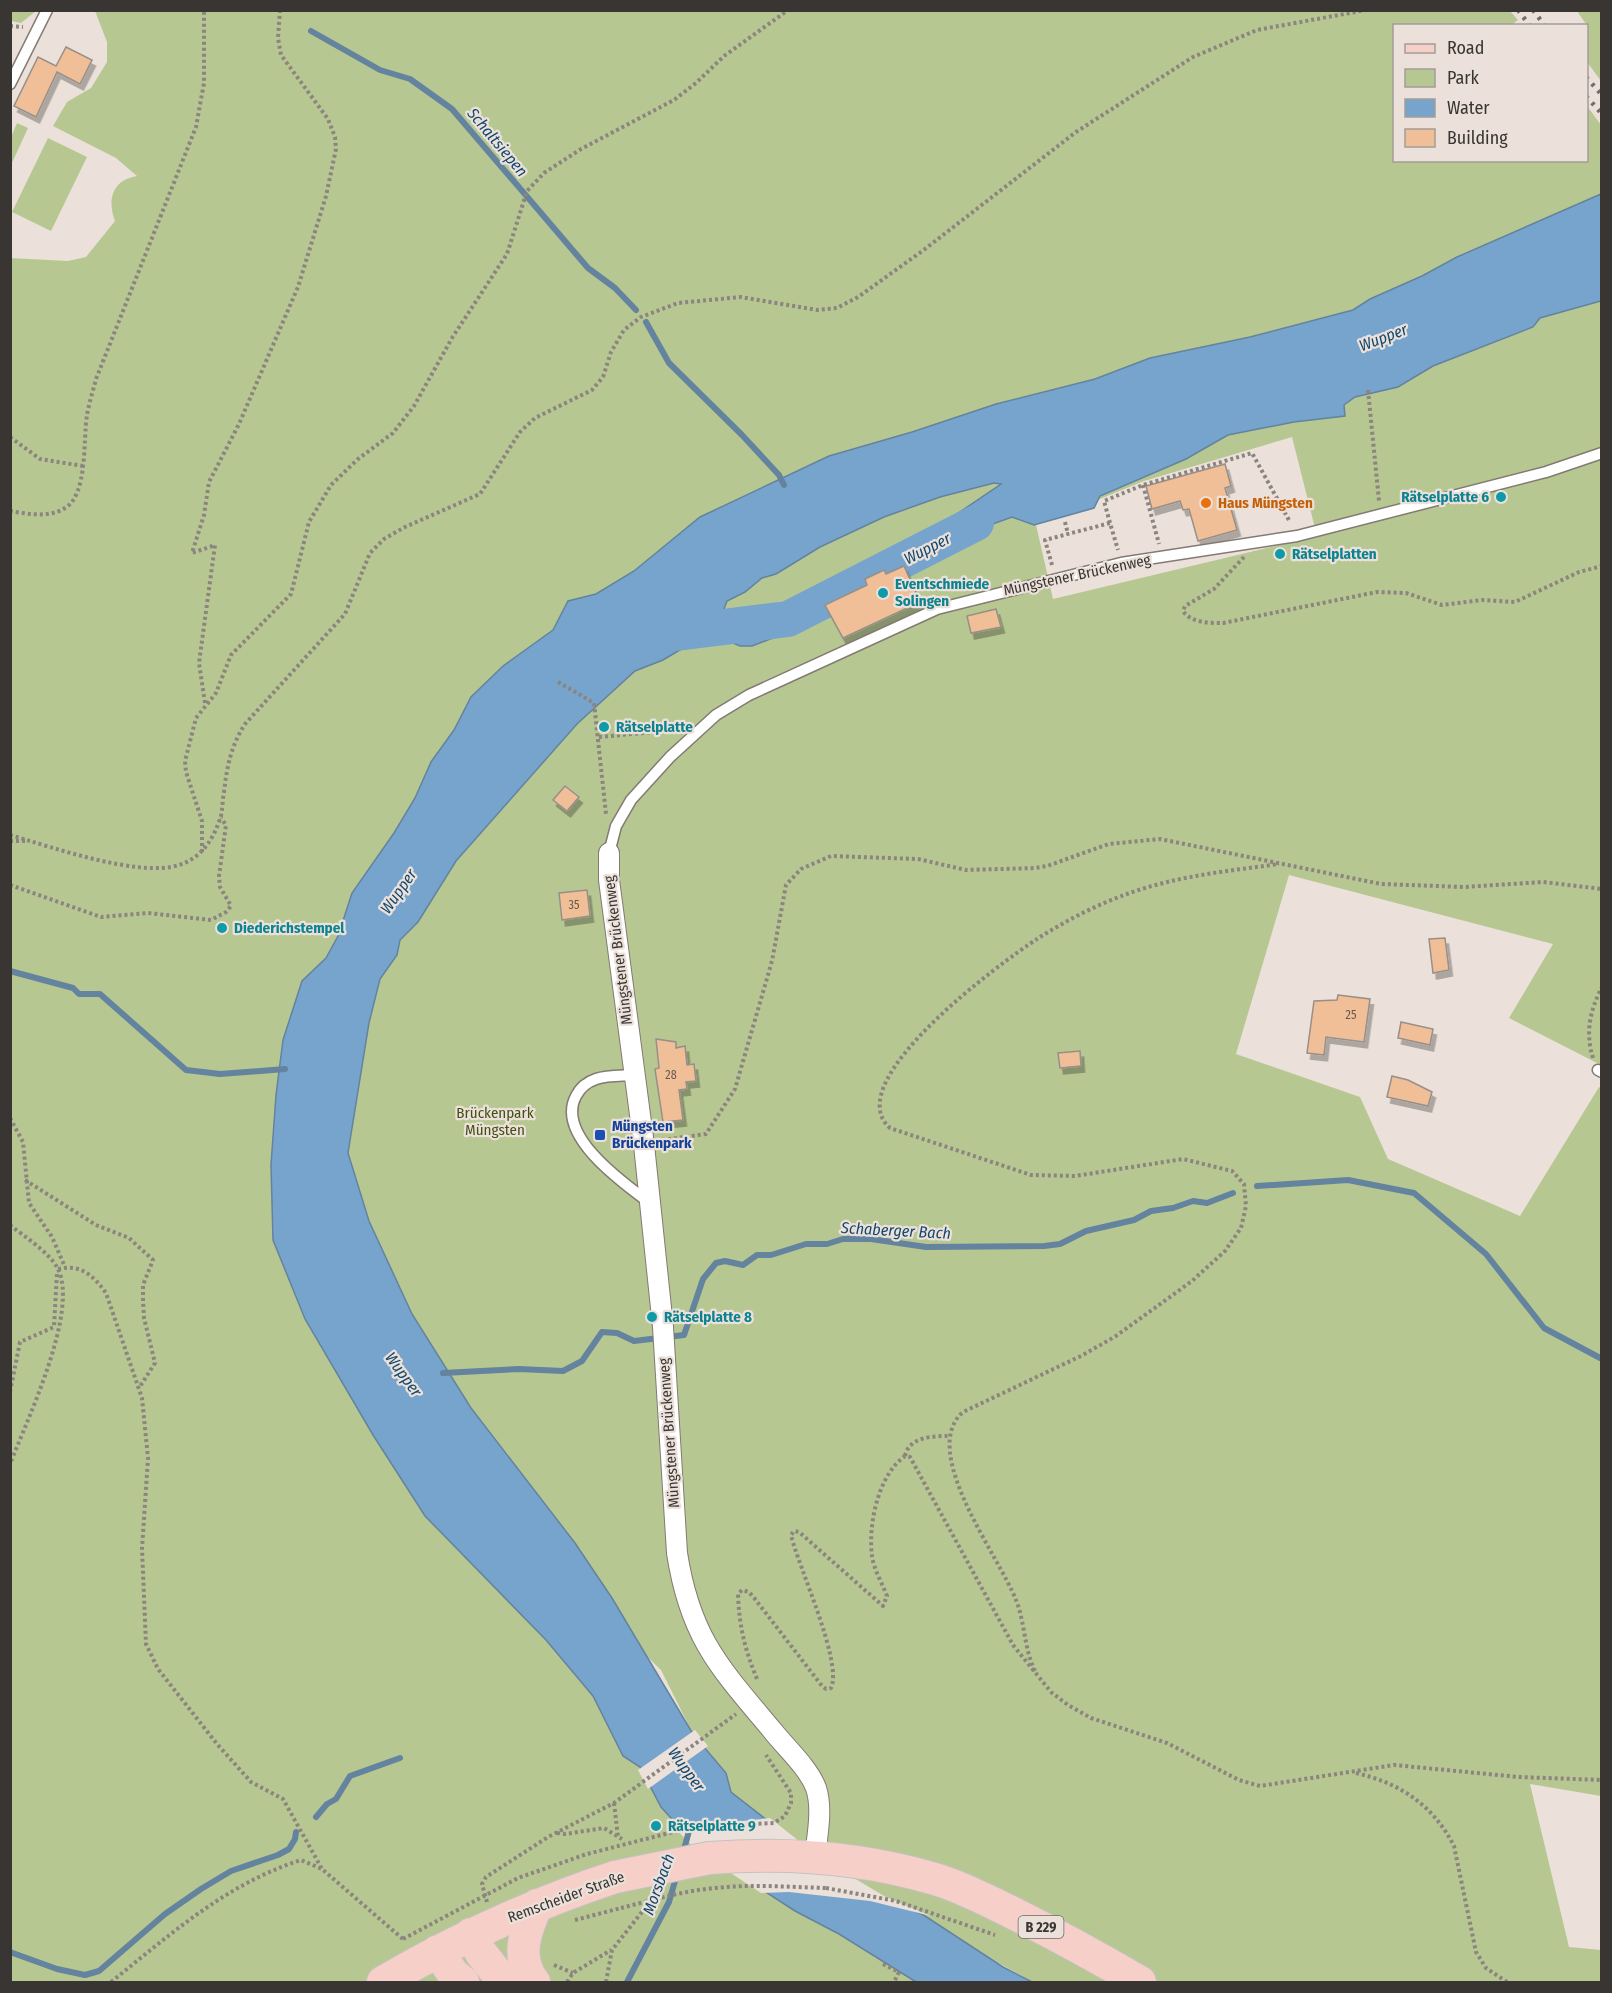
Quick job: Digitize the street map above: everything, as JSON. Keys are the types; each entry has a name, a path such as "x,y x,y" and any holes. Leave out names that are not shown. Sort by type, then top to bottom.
{"main road":[{"name":"Remscheider Straße","path":"471,1934 537,1905 615,1877 709,1858 761,1854 815,1857 862,1862 938,1880 973,1894 1063,1939 1140,1983"},
{"path":"537,1905 526,1929 523,1946 524,1964 542,1973"},
{"path":"471,1934 480,1953 504,1983"},
{"name":"B 229","path":"383,1983 471,1934"},
{"path":"438,1951 453,1974 463,1983"}],"street":[{"name":"Müngstener Brückenweg","path":"609,853 609,880 644,1145 663,1335 677,1552 687,1605 705,1646 800,1763 815,1787 818,1810 815,1857"}],"lane":[{"path":"10,84 47,10"},
{"name":"Müngstener Brückenweg","path":"609,853 616,826 631,800 656,771 700,728 749,695 937,609 1121,562 1297,536 1546,472 1602,453"},
{"path":"634,1075 600,1078 588,1082 574,1100 571,1119 589,1150 650,1203"}],"path":[{"path":"10,511 44,514 64,509 74,498 83,466 87,416 96,379 196,128 204,83 204,10"},
{"path":"205,704 199,663 215,545 192,553 204,515 209,482 239,424 298,287 326,196 336,150 335,136 328,119 281,55 279,10"},
{"path":"202,852 202,821 186,772 185,761 196,718 216,693 231,655 291,594 309,522 331,485 358,459 393,433 414,406 452,338 507,254 527,191 544,173 581,149 674,100 724,56 788,10"},
{"path":"10,835 74,854 148,868 178,866 202,852 221,818 228,758 234,741 245,724 345,614 370,553 384,539 405,527 480,494 520,432 536,418 592,390 603,377 611,352 624,330 641,317 678,303 741,297 817,310 837,308 858,297 925,249 1076,132 1193,57 1257,30 1366,10"},
{"path":"1368,390 1380,516"},
{"path":"10,437 40,459 83,466"},
{"path":"1116,543 1104,501 1143,485 1252,453 1297,536"},
{"path":"1143,485 1162,557"},
{"path":"1065,522 1068,534"},
{"path":"1051,560 1045,540 1110,524"},
{"path":"1247,545 1243,561 1221,582 1185,606 1183,611 1186,615 1206,622 1223,623 1377,592 1406,593 1442,605 1482,600 1515,602 1571,575 1602,567"},
{"path":"558,682 594,703 609,853"},
{"path":"598,737 700,728"},
{"path":"10,885 101,917 148,913 211,920 226,912 231,906 220,887 226,825 221,818"},
{"path":"644,1145 706,1134 728,1102 772,961 786,885 793,876 812,863 843,855 918,859 966,870 1035,868 1109,844 1160,839 1381,884 1464,887 1543,882 1602,889"},
{"path":"10,841 32,841"},
{"path":"1038,1677 1030,1658 1016,1598 972,1516 957,1480 950,1458 948,1436 953,1422 963,1412 1107,1341 1139,1322 1192,1281 1235,1238 1245,1217 1247,1194 1245,1184 1232,1171 1190,1159 1060,1177 1031,1175 1000,1167 890,1128 882,1117 880,1106 887,1078 914,1041 975,987 1050,931 1105,903 1150,886 1185,878 1279,864"},
{"path":"1600,1071 1590,1046 1588,1027 1594,1003 1602,987"},
{"path":"10,1118 24,1142 25,1180 29,1203 52,1237 65,1267"},
{"path":"25,1180 96,1225 129,1238 151,1255 153,1260 143,1285 143,1309 155,1363 139,1389"},
{"path":"10,1225 58,1269 63,1289 60,1326 10,1464"},
{"path":"58,1269 65,1267 89,1273 106,1293 139,1389 148,1458 142,1549 146,1644 158,1669 251,1782 283,1799 322,1869"},
{"path":"10,1392 20,1342 54,1327 58,1269"},
{"path":"751,1705 759,1696 759,1687 744,1648 738,1593 742,1590 751,1594 822,1686 826,1689 831,1688 834,1681 826,1643 791,1535 794,1531 799,1532 879,1604 886,1604 887,1596 872,1557 874,1521 881,1491 894,1467 905,1456 910,1446 920,1440 948,1436"},
{"path":"905,1456 910,1457 962,1548 1013,1645 1051,1692 1077,1711 1167,1743 1246,1783 1269,1786 1406,1765 1473,1773 1602,1780"},
{"path":"484,1894 482,1884 486,1877 556,1833 614,1803 628,1790 731,1718"},
{"path":"111,1983 202,1909 245,1883 301,1860 322,1869 403,1939 484,1894 553,1865 641,1838 726,1825 774,1823 785,1816 791,1793 763,1750"},
{"path":"1352,1772 1395,1785 1424,1804 1436,1817 1454,1846 1476,1952 1486,1968 1507,1983"},
{"path":"556,1833 565,1834 604,1828 620,1838 614,1803"},
{"path":"567,1921 677,1893 758,1885 825,1888 896,1901 935,1912 1002,1938"},
{"path":"542,1973 573,1972 612,1950 645,1908"},
{"path":"606,1983 612,1950"},
{"path":"883,1964 898,1972 894,1983"},
{"path":"567,1983 573,1972"}],"green space":[{"path":"11,10 36,11 21,23 11,21"},
{"name":"Brückenpark Müngsten","path":"95,11 1510,11 1518,20 1512,24 1393,24 1393,162 1588,162 1588,107 1601,125 1601,1065 1509,1018 1553,944 1289,875 1236,1054 1360,1097 1388,1159 1520,1216 1599,1087 1601,1088 1601,1796 1530,1784 1569,1947 1601,1950 1601,1982 1032,1982 817,1859 731,1792 726,1773 693,1734 661,1670 568,1580 413,1375 283,1040 271,1165 305,1319 373,1435 425,1516 546,1640 593,1696 623,1756 640,1767 661,1807 795,1911 839,1934 916,1982 11,1982 10,258 68,261 86,257 115,221 112,206 114,192 122,182 137,176 116,158 53,126 67,102 91,88 107,62 107,42","holes":["1292,437 1317,536 1053,599 1036,525 1144,481"]},
{"path":"1577,11 1601,11 1601,81 1588,63 1588,24"},
{"path":"17,123 28,128 11,165 11,137"},
{"path":"48,138 87,157 51,231 12,212"}],"water":[{"path":"1601,194 1601,301 1540,318 1533,327 1433,366 1398,387 1355,397 1344,405 1345,416 1294,422 1228,435 1186,459 1100,496 1094,508 1034,525 1012,517 932,546 926,535 1001,484 994,483 940,497 884,517 820,547 776,574 762,578 745,592 727,601 717,628 663,660 635,671 577,724 456,861 418,922 400,940 397,955 380,979 369,1023 348,1153 369,1221 412,1314 471,1408 575,1543 612,1598 693,1734 726,1773 731,1792 817,1859 883,1898 922,1914 1003,1967 1032,1982 916,1982 839,1934 795,1911 698,1848 661,1807 640,1767 623,1756 593,1696 546,1640 425,1516 373,1435 305,1319 273,1240 271,1165 276,1095 283,1040 302,981 326,958 338,936 352,893 394,833 415,798 431,762 454,730 471,697 503,666 553,630 568,601 596,594 634,571 700,517 829,456 996,404 1095,379 1150,358 1250,337 1353,310 1370,299 1422,276 1457,257"},
{"path":"799,603 804,626 752,646 740,646 719,637 729,616"}],"pier":[{"path":"695,1730 708,1746 648,1789 638,1770"},
{"path":"770,1818 819,1857 884,1896 931,1916 870,1901 789,1892 761,1893 696,1850 675,1828"}],"building":[{"path":"66,47 92,60 80,84 57,72 36,117 14,106 38,57 56,66"},
{"name":"Haus Müngsten","path":"1225,464 1231,486 1225,488 1237,530 1198,541 1189,509 1183,510 1180,501 1152,509 1146,486"},
{"name":"Eventschmiede Solingen","path":"904,566 920,602 843,638 825,605 867,585 865,579 884,570 886,574"},
{"path":"996,609 1001,627 971,633 967,616"},
{"path":"565,786 579,797 567,811 553,800"},
{"path":"587,890 590,916 562,920 559,893"},
{"path":"1445,938 1449,970 1433,973 1429,939"},
{"path":"1338,995 1370,999 1364,1042 1326,1037 1324,1055 1307,1053 1314,1001 1337,1000"},
{"path":"1401,1022 1433,1029 1430,1045 1398,1038"},
{"path":"656,1039 676,1042 676,1048 685,1046 687,1065 694,1064 696,1081 686,1082 687,1089 679,1090 683,1120 663,1122 655,1069 659,1068"},
{"path":"1080,1051 1081,1066 1060,1068 1058,1053"},
{"path":"1392,1076 1408,1080 1432,1092 1428,1106 1387,1097"}],"waterway":[{"name":"Schaltsiepen","path":"311,31 380,70 410,79 452,109 588,268 615,288 636,310"},
{"name":"Schaltsiepen","path":"646,322 669,363 742,435 779,475 784,485"},
{"name":"Wupper","path":"668,634 788,619 976,523"},
{"path":"10,971 73,988 79,994 100,994 186,1070 220,1074 285,1069"},
{"name":"Schaberger Bach","path":"1257,1186 1348,1180 1414,1193 1486,1254 1544,1328 1602,1359"},
{"name":"Schaberger Bach","path":"443,1373 519,1369 563,1371 582,1361 602,1332 617,1333 634,1341 684,1335 703,1279 716,1263 725,1261 743,1265 757,1255 771,1255 806,1244 827,1244 843,1239 871,1239 926,1247 1060,1244 1086,1231 1134,1220 1151,1211 1173,1208 1193,1201 1207,1203 1233,1193"},
{"path":"316,1817 327,1804 336,1799 350,1776 400,1758"},
{"name":"Morsbach","path":"683,1853 689,1831"},
{"path":"10,1952 57,1969 85,1975 99,1971 165,1914 201,1889 231,1871 289,1849 296,1832"},
{"name":"Morsbach","path":"627,1982 669,1902 677,1874"}],"railway":[{"path":"1518,10 1528,24"},
{"path":"1533,10 1544,24"},
{"path":"1588,79 1602,95"},
{"path":"1588,98 1602,114"}],"place":[{"name":"Rätselplatte 6","path":"1501,497"},
{"name":"Haus Müngsten","path":"1206,503"},
{"name":"Rätselplatten","path":"1280,554"},
{"name":"Eventschmiede Solingen","path":"883,593"},
{"name":"Rätselplatte","path":"604,727"},
{"name":"Diederichstempel","path":"222,928"},
{"name":"Müngsten Brückenpark","path":"600,1135"},
{"name":"Rätselplatte 8","path":"652,1317"},
{"name":"Rätselplatte 9","path":"656,1826"}]}
